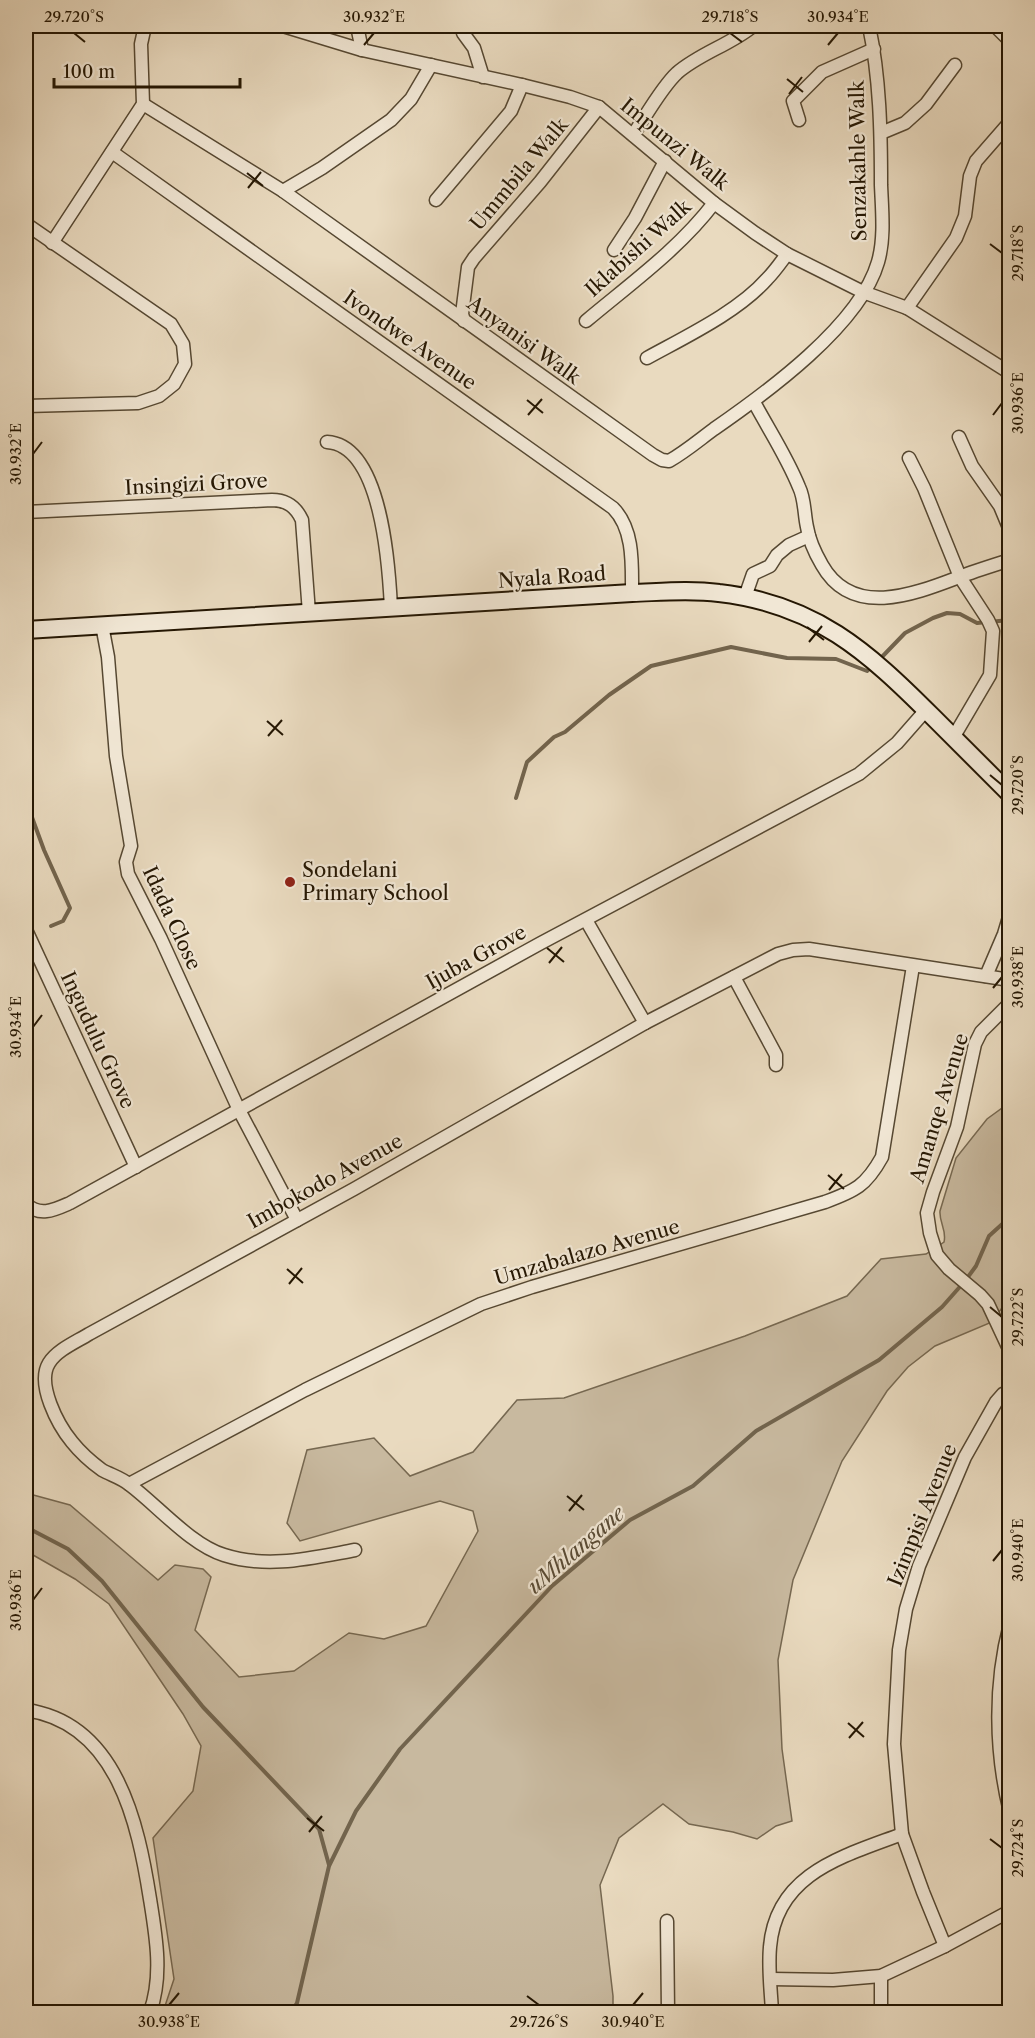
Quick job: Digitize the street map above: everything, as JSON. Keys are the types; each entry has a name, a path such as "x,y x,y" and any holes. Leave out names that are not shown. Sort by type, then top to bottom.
{"street":[{"path":"52,243 143,104 141,44 145,26"},
{"name":"Impunzi Walk","path":"283,26 362,50 522,85 599,107 714,203 756,234 787,254 863,292 907,308 1010,373"},
{"path":"357,26 362,50"},
{"path":"463,26 463,33 474,48 483,76"},
{"path":"633,135 676,74 753,26"},
{"name":"Senzakahle Walk","path":"863,292 878,262 881,242 880,133 874,49 869,26"},
{"path":"995,26 1010,41"},
{"path":"799,120 793,101 822,72 874,49"},
{"path":"283,191 322,168 391,120 411,99 431,65"},
{"path":"880,133 905,123 926,104 955,65"},
{"path":"436,200 511,111 522,85"},
{"name":"Anyanisi Walk","path":"143,104 283,191 583,407 662,460 673,458 787,377 844,318 863,292"},
{"name":"Ummbila Walk","path":"464,321 462,314 468,267 540,182 599,107"},
{"path":"907,308 956,238 965,216 970,176 976,161 1010,122"},
{"name":"Ivondwe Avenue","path":"112,152 613,508 624,521 628,531 632,593"},
{"path":"614,250 635,218 665,161"},
{"name":"Iklabishi Walk","path":"586,321 668,252 699,222 714,203"},
{"path":"26,224 171,324 181,338 185,353 185,364 174,384 159,396 138,404 26,406"},
{"path":"647,358 704,327 743,301 767,280 787,254"},
{"path":"754,402 800,488 809,536 823,567 844,588 860,596 885,598 903,596 921,592 1010,560"},
{"path":"959,437 972,466 1000,506 1010,530"},
{"path":"327,442 347,448 355,455 367,474 378,505 383,530 390,578 391,608"},
{"path":"909,458 929,498 960,577 990,625 990,675 953,738"},
{"name":"Insingizi Grove","path":"26,512 284,501 294,507 302,520 309,613"},
{"path":"745,597 753,574 770,566 777,555 789,546 809,536"},
{"name":"Nyala Road","path":"26,630 632,593 697,591 745,597 780,606 816,622 850,642 877,663 1010,794"},
{"name":"Idada Close","path":"102,625 108,657 116,756 131,846 126,862 128,874 161,939 239,1110 297,1220"},
{"name":"Ijuba Grove","path":"28,1206 46,1212 57,1209 541,943 859,774 897,743 926,710"},
{"path":"986,976 1010,914"},
{"path":"586,920 645,1023"},
{"name":"Ingudulu Grove","path":"26,930 136,1167"},
{"name":"Imbokodo Avenue","path":"355,1550 290,1562 260,1563 224,1555 206,1547 129,1484 102,1470 81,1452 65,1433 44,1387 45,1372 49,1363 61,1351 89,1334 297,1220 645,1023 778,954 801,949 1010,980"},
{"name":"Umzabalazo Avenue","path":"129,1484 304,1390 481,1304 849,1193 869,1178 882,1157 913,966"},
{"path":"734,976 776,1055 776,1065"},
{"name":"Amanqe Avenue","path":"1010,1003 981,1032 975,1044 957,1127 927,1213 930,1233 938,1254 949,1269 988,1304 1010,1350"},
{"name":"Izimpisi Avenue","path":"945,1946 902,1834 894,1744 899,1650 906,1609 920,1566 965,1457 996,1402 1010,1390"},
{"path":"1010,1624 1002,1660 998,1721 1001,1767 1010,1812"},
{"path":"26,1710 67,1722 88,1740 104,1758 117,1779 133,1815 147,1876 156,1935 157,1980 150,2013"},
{"path":"772,2013 770,1947 774,1926 788,1898 799,1884 816,1870 840,1857 902,1834"},
{"path":"771,1979 833,1980 881,1976 945,1946 1010,1911"},
{"path":"667,1921 668,2013"},
{"path":"881,1976 881,2013"}],"shaded area":[{"path":"1009,1103 1009,1298 992,1322 935,1346 908,1367 887,1391 842,1461 793,1580 778,1660 782,1749 792,1821 776,1826 757,1839 689,1824 663,1804 619,1838 600,1885 613,2012 163,2012 174,1979 153,1838 193,1791 201,1746 183,1714 109,1604 75,1579 26,1551 26,1493 70,1505 158,1580 175,1565 203,1569 211,1577 195,1630 239,1677 294,1671 349,1633 384,1639 426,1626 478,1531 473,1511 440,1501 300,1541 287,1523 307,1450 374,1438 410,1476 473,1452 517,1400 564,1398 745,1336 847,1296 881,1259 926,1254 944,1242 940,1211 956,1158 987,1119"}],"waterway":[{"path":"879,660 905,633 947,613 960,614 977,623 1010,620"},
{"path":"516,798 527,762 554,737 565,732 609,695 651,666 731,647 787,658 836,659 867,671 871,667"},
{"path":"26,801 44,850 70,908 63,921 51,926"},
{"name":"uMhlangane","path":"291,2012 297,2003 329,1866 356,1811 400,1749 552,1586 630,1520 693,1486 756,1431 879,1360 942,1307 976,1266 989,1236 1010,1217"},
{"path":"26,1527 68,1549 102,1581 203,1707 319,1829 329,1865"}],"place":[{"name":"Sondelani Primary School","path":"290,882"}]}
